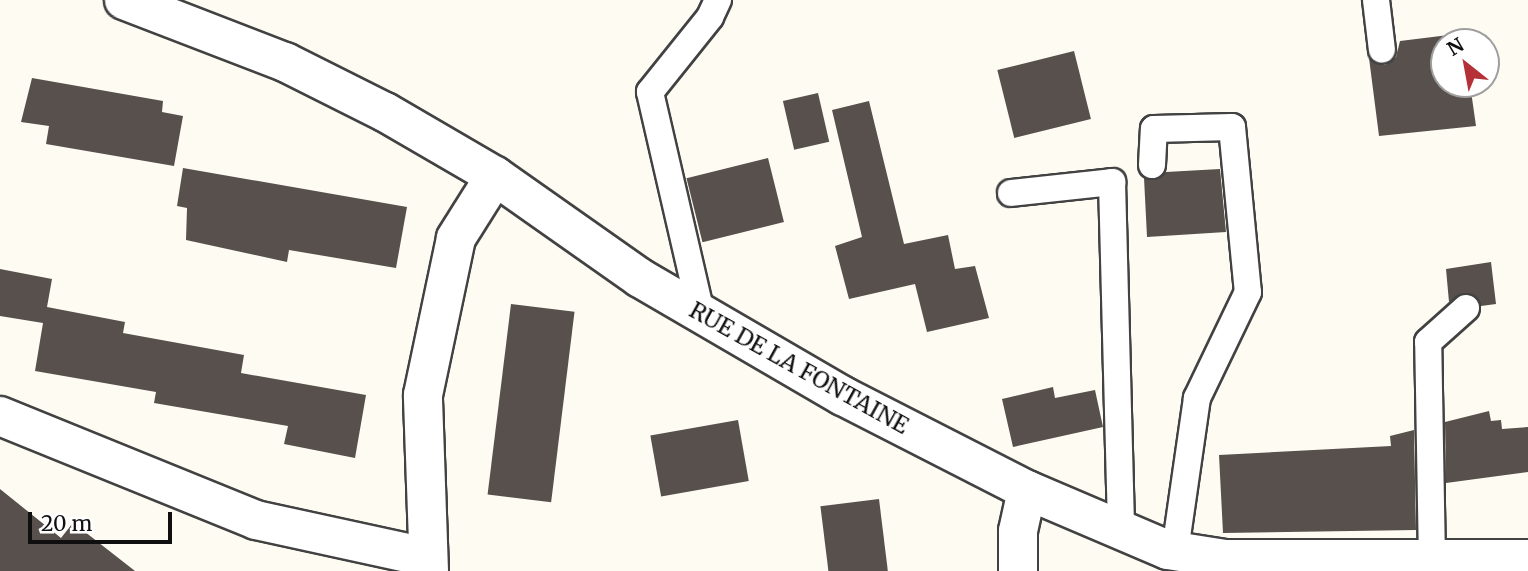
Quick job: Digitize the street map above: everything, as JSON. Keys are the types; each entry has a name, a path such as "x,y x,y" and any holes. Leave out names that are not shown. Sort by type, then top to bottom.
{"street":[{"name":"RUE DE LA FONTAINE","path":"124,0 285,62 385,112 495,176 640,278 843,396 1027,490 1121,531 1175,551 1225,559 1528,559"},
{"path":"0,416 256,520 428,564 423,395 456,238 495,176"},
{"path":"1018,571 1018,531 1027,490"}],"lane":[{"path":"701,313 650,92 710,17 718,0"},
{"path":"1376,0 1382,50"},
{"path":"1152,164 1154,129 1232,127 1248,292 1197,398 1175,551"},
{"path":"1011,192 1112,181 1121,531"},
{"path":"1432,561 1428,342 1466,308"}],"building":[{"path":"1430,37 1430,98 1472,98 1476,126 1379,136 1369,58 1385,65 1396,57 1400,41"},
{"path":"1074,51 1091,119 1014,138 997,70"},
{"path":"32,78 163,101 162,112 183,116 174,166 46,144 49,126 21,122"},
{"path":"818,93 829,142 794,150 783,101"},
{"path":"869,101 904,244 948,235 955,269 975,266 989,318 927,332 915,284 849,299 835,246 862,237 832,110"},
{"path":"768,158 784,222 702,242 686,178"},
{"path":"183,168 407,207 396,268 289,250 287,262 186,240 187,208 177,206"},
{"path":"1220,169 1226,232 1147,237 1144,178 1158,179 1166,172"},
{"path":"1491,262 1496,304 1481,306 1477,297 1463,293 1449,302 1446,269"},
{"path":"0,269 52,279 47,307 125,322 123,333 244,355 241,373 366,395 355,458 284,444 288,426 154,403 156,392 35,371 43,323 0,316"},
{"path":"511,304 575,312 551,502 488,495"},
{"path":"1053,387 1055,398 1095,390 1103,427 1013,447 1002,399"},
{"path":"1489,411 1491,421 1501,420 1502,429 1528,427 1528,472 1446,483 1445,422"},
{"path":"738,420 749,481 661,497 650,435"},
{"path":"1414,430 1416,530 1223,533 1219,455 1391,446 1390,436"},
{"path":"0,489 61,538 72,524 135,571 0,571"},
{"path":"879,499 888,571 828,571 820,506"}]}
